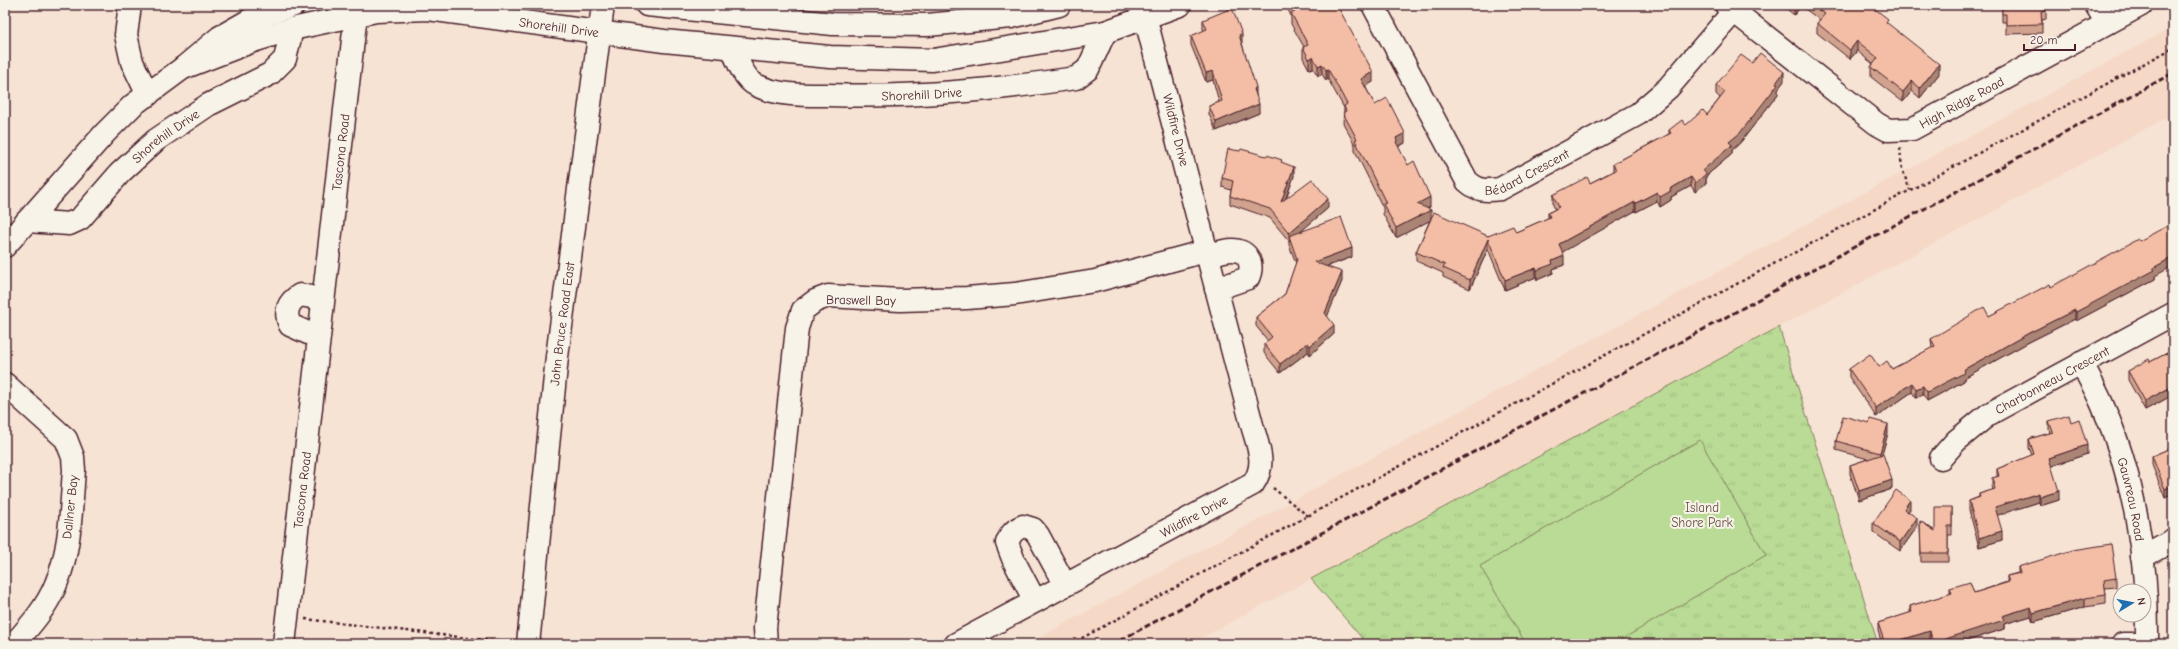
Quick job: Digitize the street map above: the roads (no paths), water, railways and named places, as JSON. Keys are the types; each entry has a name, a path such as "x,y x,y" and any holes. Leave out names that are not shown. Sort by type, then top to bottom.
{"street":[{"path":"130,5 126,36 132,62 148,94"},
{"name":"Shorehill Drive","path":"5,246 105,133 133,105 183,68 220,37 250,20 294,5"},
{"name":"John Bruce Road East","path":"528,644 557,357 604,5"},
{"path":"647,5 833,24 927,25 1011,18 1059,5"},
{"name":"Shorehill Drive","path":"183,68 253,41 356,10 376,11 428,9 512,22 664,41 830,58 933,60 1105,32 1144,11 1180,5"},
{"name":"Bédard Crescent","path":"1374,5 1467,181 1476,189 1486,191 1500,189 1638,114 1668,88 1730,8"},
{"name":"High Ridge Road","path":"1730,8 1877,124 1888,130 1898,130 1912,129 2102,14 2140,5"},
{"name":"Tascona Road","path":"284,644 356,10"},
{"name":"Wildfire Drive","path":"956,644 1253,484 1258,477 1261,462 1144,11"},
{"name":"Shorehill Drive","path":"27,221 69,224 80,219 120,173 156,140 208,105 270,74 285,58 292,29"},
{"name":"Shorehill Drive","path":"732,48 741,68 755,85 774,92 888,97 962,93 1076,78 1088,69 1105,32"},
{"path":"1207,253 1232,250 1248,256 1251,263 1252,271 1248,278 1216,289"},
{"name":"Braswell Bay","path":"766,644 766,621 797,328 803,310 814,301 828,296 900,300 967,298 1014,294 1095,281 1207,253"},
{"path":"318,335 308,333 290,325 287,318 287,309 293,300 300,295 322,299"},
{"name":"Charbonneau Crescent","path":"1941,458 1956,441 1989,414 2173,314"},
{"name":"Gauvreau Road","path":"2081,363 2102,404 2118,446 2133,503 2147,594 2147,644"},
{"name":"Dallner Bay","path":"5,384 66,439 72,457 74,470 64,562 56,585 41,611 14,644"},
{"path":"1035,601 1014,561 1007,543 1010,534 1016,529 1024,526 1033,529 1038,535 1065,585"},
{"path":"2142,557 2173,540"},
{"path":"2123,644 2147,644"}],"railway":[{"path":"1113,644 1684,340 2173,73"}],"park label":[{"name":"Island Shore Park","path":"1702,514"}]}
